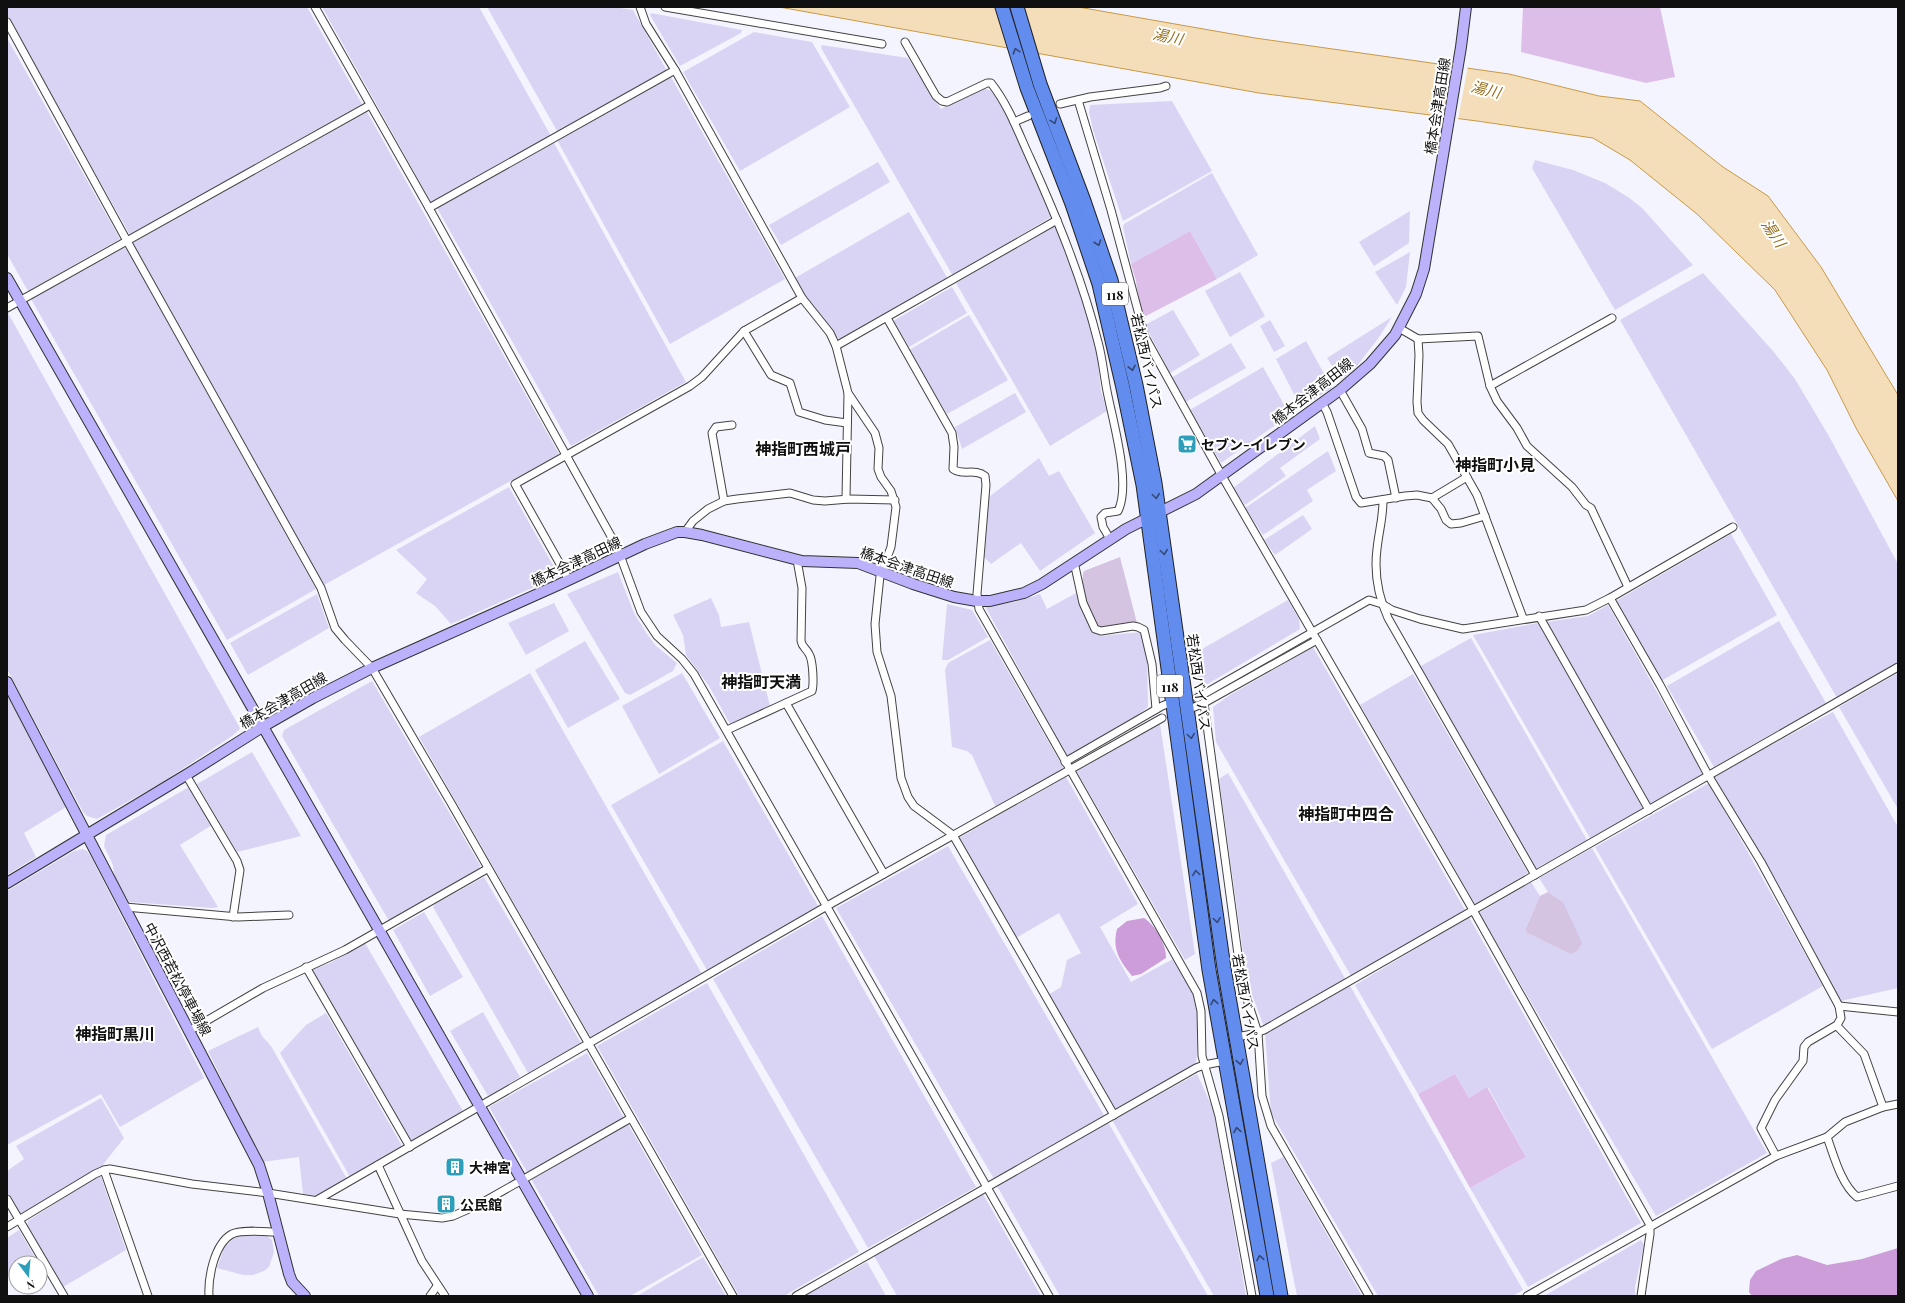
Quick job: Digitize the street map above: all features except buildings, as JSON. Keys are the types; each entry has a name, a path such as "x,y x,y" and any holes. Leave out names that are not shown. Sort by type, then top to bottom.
{"highway":[{"name":"118","path":"1002,7 1034,86"},
{"name":"118","path":"1017,7 1034,86"},
{"name":"若松西バイパス","path":"1034,86 1099,284 1153,516 1187,710 1223,960 1281,1296"},
{"name":"若松西バイパス","path":"1153,516 1172,702 1209,970 1266,1296"}],"main road":[{"name":"橋本会津高田線","path":"7,884 264,726 313,698 372,668 657,539 685,532 797,560 850,562 868,566 935,592 977,601 996,600 1024,593 1042,584 1110,539 1196,494 1340,390 1386,347 1399,328 1416,294 1424,269 1461,47 1466,7"},
{"path":"7,278 588,1296"},
{"name":"中沢西若松停車場線","path":"7,682 259,1165 268,1193 290,1278 305,1296"}],"street":[{"path":"315,7 429,208 617,547 641,612 657,636 682,659 694,674 1049,1296"},
{"path":"640,7 646,24 675,70 802,298 830,333 836,346 848,393 846,499"},
{"path":"665,7 882,44"},
{"path":"7,22 126,241 321,588 335,628 372,668 451,803 733,1296"},
{"path":"905,42 936,96 942,101 947,102 987,82 991,83 1014,122 1057,220 1087,302 1104,364 1108,395 1114,418 1124,487 1123,496 1118,511 1105,513 1101,517 1103,527 1110,539"},
{"path":"429,208 675,70"},
{"path":"1060,104 1166,86"},
{"path":"1078,100 1112,210 1143,334 1222,476 1473,910 1650,1225 1650,1234 1640,1296"},
{"path":"7,308 370,105"},
{"path":"1014,122 1028,116"},
{"path":"836,346 1057,220"},
{"path":"569,580 515,484 690,386 702,377 744,332 802,298"},
{"path":"886,318 952,432 954,447 952,469 961,472 981,472 984,476 986,485 977,594 979,609 1198,993 1201,1011 1202,1056 1219,1116 1252,1296"},
{"path":"1490,386 1612,318"},
{"path":"1399,328 1418,339 1478,336 1490,386 1497,400 1517,428 1527,446 1572,487 1591,508 1628,587"},
{"path":"744,332 771,375 790,383 799,412 825,420 847,423"},
{"path":"1418,339 1418,413 1423,420 1448,444 1477,495 1523,618"},
{"path":"1340,390 1362,429 1369,453 1384,456 1388,460 1396,498"},
{"path":"848,393 875,433 878,448 878,469 896,507 891,547 882,571 875,624 877,652 891,696 901,778 911,803 952,835 1114,1115"},
{"path":"1322,403 1327,412 1358,500 1362,503 1417,495 1432,498 1441,509 1446,520 1451,524 1461,523 1485,516"},
{"path":"724,501 712,433 716,427 732,425"},
{"path":"1432,498 1467,476"},
{"path":"685,532 693,521 708,508 724,501 790,493 819,500 894,500"},
{"path":"1383,500 1383,518 1376,563 1376,581 1382,604 1388,618 1535,875"},
{"path":"1198,698 1312,631 1369,600 1413,617 1463,629 1523,618 1586,610 1610,598 1733,527"},
{"path":"727,730 812,691 811,659 809,654 802,646 801,641 802,588 797,560"},
{"path":"1074,562 1078,574 1083,603 1095,629 1101,631 1133,626 1144,630 1152,664 1156,709"},
{"path":"1610,598 1660,685 1708,775 1761,862 1838,1006 1840,1018 1836,1026 1808,1042 1804,1047 1803,1061 1775,1100 1760,1128 1776,1156"},
{"path":"1539,616 1649,810"},
{"path":"1187,710 1204,703 1317,640"},
{"path":"1236,1037 1258,1033 1898,667"},
{"path":"1065,762 1156,709 1172,702"},
{"path":"786,703 884,874"},
{"path":"1204,703 1242,984 1244,996 1258,1033 1262,1096 1271,1126 1369,1296"},
{"path":"317,1200 827,906 1162,718"},
{"path":"186,775 237,861 240,870 233,917"},
{"path":"189,1031 263,988 346,950 487,868"},
{"path":"125,907 233,917 288,915"},
{"path":"306,967 410,1147"},
{"path":"1838,1006 1898,1012"},
{"path":"1836,1026 1864,1054 1883,1107"},
{"path":"796,1296 1204,1065 1225,1061"},
{"path":"1527,1296 1650,1225 1776,1156 1827,1137 1845,1122 1883,1107 1898,1104"},
{"path":"7,1227 104,1170 110,1169 192,1184 317,1200 400,1214 442,1218 453,1216 478,1205 630,1118"},
{"path":"1827,1137 1843,1177 1852,1192 1857,1197 1898,1186"},
{"path":"378,1165 422,1261 445,1296"},
{"path":"104,1170 148,1296"},
{"path":"7,1199 64,1296"},
{"path":"209,1296 209,1277 212,1266 223,1244 228,1238 237,1233 278,1232"},
{"path":"430,1296 437,1286"}],"shaded area":[{"path":"7,7 307,7 362,104 130,235 7,16"},
{"path":"322,7 479,7 551,136 431,202"},
{"path":"487,7 614,7 633,10 667,71 557,131"},
{"path":"1523,7 1660,7 1675,77 1646,83 1521,52"},
{"path":"651,13 742,30 741,33 680,66 650,15"},
{"path":"754,32 812,42 850,107 740,171 683,72"},
{"path":"7,38 120,239 28,291 7,254"},
{"path":"822,45 908,58 941,109 981,87 994,92 1011,125 1051,217 953,276 821,48"},
{"path":"671,77 785,279 670,344 557,140"},
{"path":"1172,101 1212,171 1123,221 1093,130 1089,112 1090,105"},
{"path":"367,112 559,454 324,585 132,246 134,242"},
{"path":"553,141 686,382 571,446 437,208"},
{"path":"1535,160 1573,170 1605,183 1628,197 1642,208 1693,265 1615,310 1532,168"},
{"path":"878,162 890,182 781,245 769,225"},
{"path":"1212,173 1258,255 1217,279 1190,231 1131,264 1123,227 1124,224"},
{"path":"1410,211 1409,243 1374,266 1359,242"},
{"path":"909,212 948,279 842,340 836,337 807,298 795,278"},
{"path":"1055,225 1073,272 1096,344 1101,391 1107,411 1050,446 956,283"},
{"path":"1190,231 1217,279 1146,316 1141,317 1136,281 1131,264"},
{"path":"123,248 127,249 316,589 227,640 31,299"},
{"path":"1410,252 1406,287 1397,305 1375,272"},
{"path":"1240,272 1265,316 1230,337 1205,291"},
{"path":"1703,273 1773,351 1795,379 1830,438 1898,564 1898,663 1837,698 1620,320"},
{"path":"952,287 967,313 909,347 893,321"},
{"path":"1173,310 1200,355 1170,373 1145,325"},
{"path":"8,313 240,728 232,736 163,782 97,819 87,816 83,812 7,669"},
{"path":"969,315 1008,380 947,414 909,350"},
{"path":"1392,317 1357,366 1341,380 1327,358"},
{"path":"1270,320 1285,346 1274,352 1260,326"},
{"path":"1306,341 1332,388 1301,408 1276,359"},
{"path":"1231,343 1246,368 1186,402 1171,378"},
{"path":"1263,367 1290,415 1221,463 1190,410"},
{"path":"1015,393 1026,412 962,449 955,427"},
{"path":"1315,426 1320,439 1280,468 1286,476 1245,505 1233,488"},
{"path":"1328,451 1336,471 1307,490 1313,501 1263,535 1245,508"},
{"path":"1039,458 1049,476 1059,471 1095,533 1040,571 1021,543 991,564 984,557 989,497"},
{"path":"509,487 559,576 451,624 435,606 416,593 427,579 396,550"},
{"path":"1303,515 1312,529 1275,555 1264,540"},
{"path":"1731,534 1777,615 1661,681 1616,601"},
{"path":"1120,557 1137,623 1100,629 1096,624 1082,592 1083,573 1084,571"},
{"path":"618,572 634,613 647,634 656,646 677,663 673,671 630,695 625,693 567,594"},
{"path":"1076,593 1093,629 1100,636 1141,632 1144,637 1147,660 1148,707 1130,721 1067,757 985,606 1014,602 1040,594 1047,609"},
{"path":"317,594 329,628 248,675 230,643"},
{"path":"711,598 719,615 721,627 749,622 770,706 730,724 709,686 686,655 683,635 673,615"},
{"path":"1288,600 1299,619 1300,629 1206,685 1198,686 1195,653"},
{"path":"554,603 569,631 526,655 508,623"},
{"path":"947,604 972,610 988,637 948,660 942,660"},
{"path":"1608,605 1703,774 1651,804 1546,622 1588,616"},
{"path":"1779,621 1826,703 1714,767 1667,686"},
{"path":"1538,623 1643,809 1590,838 1473,635"},
{"path":"1471,638 1587,840 1535,869 1419,667"},
{"path":"990,640 1063,767 1062,771 996,808 972,755 967,751 952,747 945,670 948,663"},
{"path":"585,641 620,699 568,728 535,670"},
{"path":"1313,647 1465,910 1351,976 1216,742 1213,707 1230,695"},
{"path":"530,673 702,974 591,1038 419,737"},
{"path":"682,673 720,738 659,774 622,706"},
{"path":"1898,673 1898,809 1839,707"},
{"path":"1413,674 1528,873 1475,904 1360,705"},
{"path":"372,681 480,865 479,869 389,921 282,736 284,730"},
{"path":"7,693 66,807 24,833 36,857 7,875"},
{"path":"1833,712 1898,827 1898,988 1841,1001 1712,777"},
{"path":"1160,724 1195,954 1185,960 1076,770"},
{"path":"723,741 818,906 707,970 611,805"},
{"path":"252,752 301,836 237,852 197,784"},
{"path":"1228,773 1346,980 1264,1027 1247,981 1219,779"},
{"path":"1066,777 1138,904 1100,927 1131,982 1173,959 1197,1001 1198,1037 1196,1066 1116,1110 1048,995 1061,987 1067,960 1081,953 1059,913 1016,938 959,838"},
{"path":"1709,783 1823,986 1712,1049 1595,847"},
{"path":"189,787 212,825 180,845 218,907 212,908 129,902 114,876 113,865 104,846 106,835"},
{"path":"948,846 1105,1117 994,1179 836,908"},
{"path":"1592,848 1767,1153 1656,1216 1479,913 1531,882 1540,896 1526,928 1563,902 1548,892 1539,878"},
{"path":"83,849 87,851 91,857 204,1078 120,1127 101,1094 7,1145 7,891 74,851"},
{"path":"484,877 581,1043 528,1073 433,907 435,904"},
{"path":"1548,892 1563,902 1582,943 1578,950 1571,954 1526,932 1526,928 1540,896"},
{"path":"424,912 463,977 430,996 393,930"},
{"path":"822,916 976,1187 868,1248 713,979"},
{"path":"1469,917 1641,1223 1528,1287 1470,1188 1526,1157 1488,1087 1469,1098 1455,1074 1418,1094 1355,985"},
{"path":"1144,918 1160,936 1166,953 1166,958 1141,974 1132,976 1123,965 1116,948 1115,943 1117,929 1127,921"},
{"path":"365,943 463,1111 409,1143 310,970 330,963"},
{"path":"707,983 859,1252 784,1296 739,1296 597,1046"},
{"path":"1349,984 1523,1290 1513,1296 1378,1296 1271,1113 1265,1033"},
{"path":"483,1012 520,1077 488,1096 450,1031"},
{"path":"326,1013 401,1144 401,1147 350,1177 280,1053 306,1025"},
{"path":"258,1027 262,1036 271,1046 347,1179 316,1196 303,1194 299,1157 262,1162 208,1051"},
{"path":"587,1053 624,1118 527,1172 489,1107"},
{"path":"1197,1074 1214,1111 1246,1296 1214,1296 1112,1120"},
{"path":"1455,1074 1469,1098 1487,1087 1526,1157 1470,1188 1418,1094"},
{"path":"101,1098 124,1138 101,1167 21,1216 7,1192 7,1171 24,1159 16,1146"},
{"path":"1108,1122 1208,1296 1060,1296 997,1186"},
{"path":"628,1124 702,1255 630,1296 599,1296 531,1179"},
{"path":"1283,1157 1362,1296 1297,1296 1271,1163"},
{"path":"96,1177 101,1177 126,1250 63,1287 48,1262 48,1255 44,1255 27,1227 28,1221"},
{"path":"983,1194 1041,1296 897,1296 874,1256"},
{"path":"19,1230 34,1255 8,1255 7,1277 7,1238"},
{"path":"266,1235 272,1240 274,1252 269,1267 264,1271 253,1275 243,1275 217,1268 224,1248 236,1236"},
{"path":"1641,1240 1644,1245 1635,1287 1635,1296 1544,1296"},
{"path":"1898,1248 1898,1296 1752,1296 1749,1292 1750,1280 1756,1271 1781,1259 1797,1255 1827,1265 1862,1259"},
{"path":"703,1257 726,1296 637,1296"},
{"path":"867,1262 886,1296 805,1296"}],"water":[{"name":"湯川","path":"779,7 1078,7 1255,38 1509,74 1599,96 1640,101 1723,167 1768,196 1821,267 1898,395 1898,501 1856,428 1827,370 1775,290 1697,214 1630,160 1593,138 1477,121 1259,93"}],"pier":[{"path":"1451,64 1468,66 1458,120 1443,118"}],"place":[{"name":"セブン-イレブン","path":"1187,444"},
{"name":"大神宮","path":"455,1167"},
{"name":"公民館","path":"446,1204"}],"district":[{"name":"神指町西城戸","path":"803,448"},
{"name":"神指町小見","path":"1495,464"},
{"name":"神指町天満","path":"761,681"},
{"name":"神指町中四合","path":"1346,813"},
{"name":"神指町黒川","path":"115,1033"}]}
